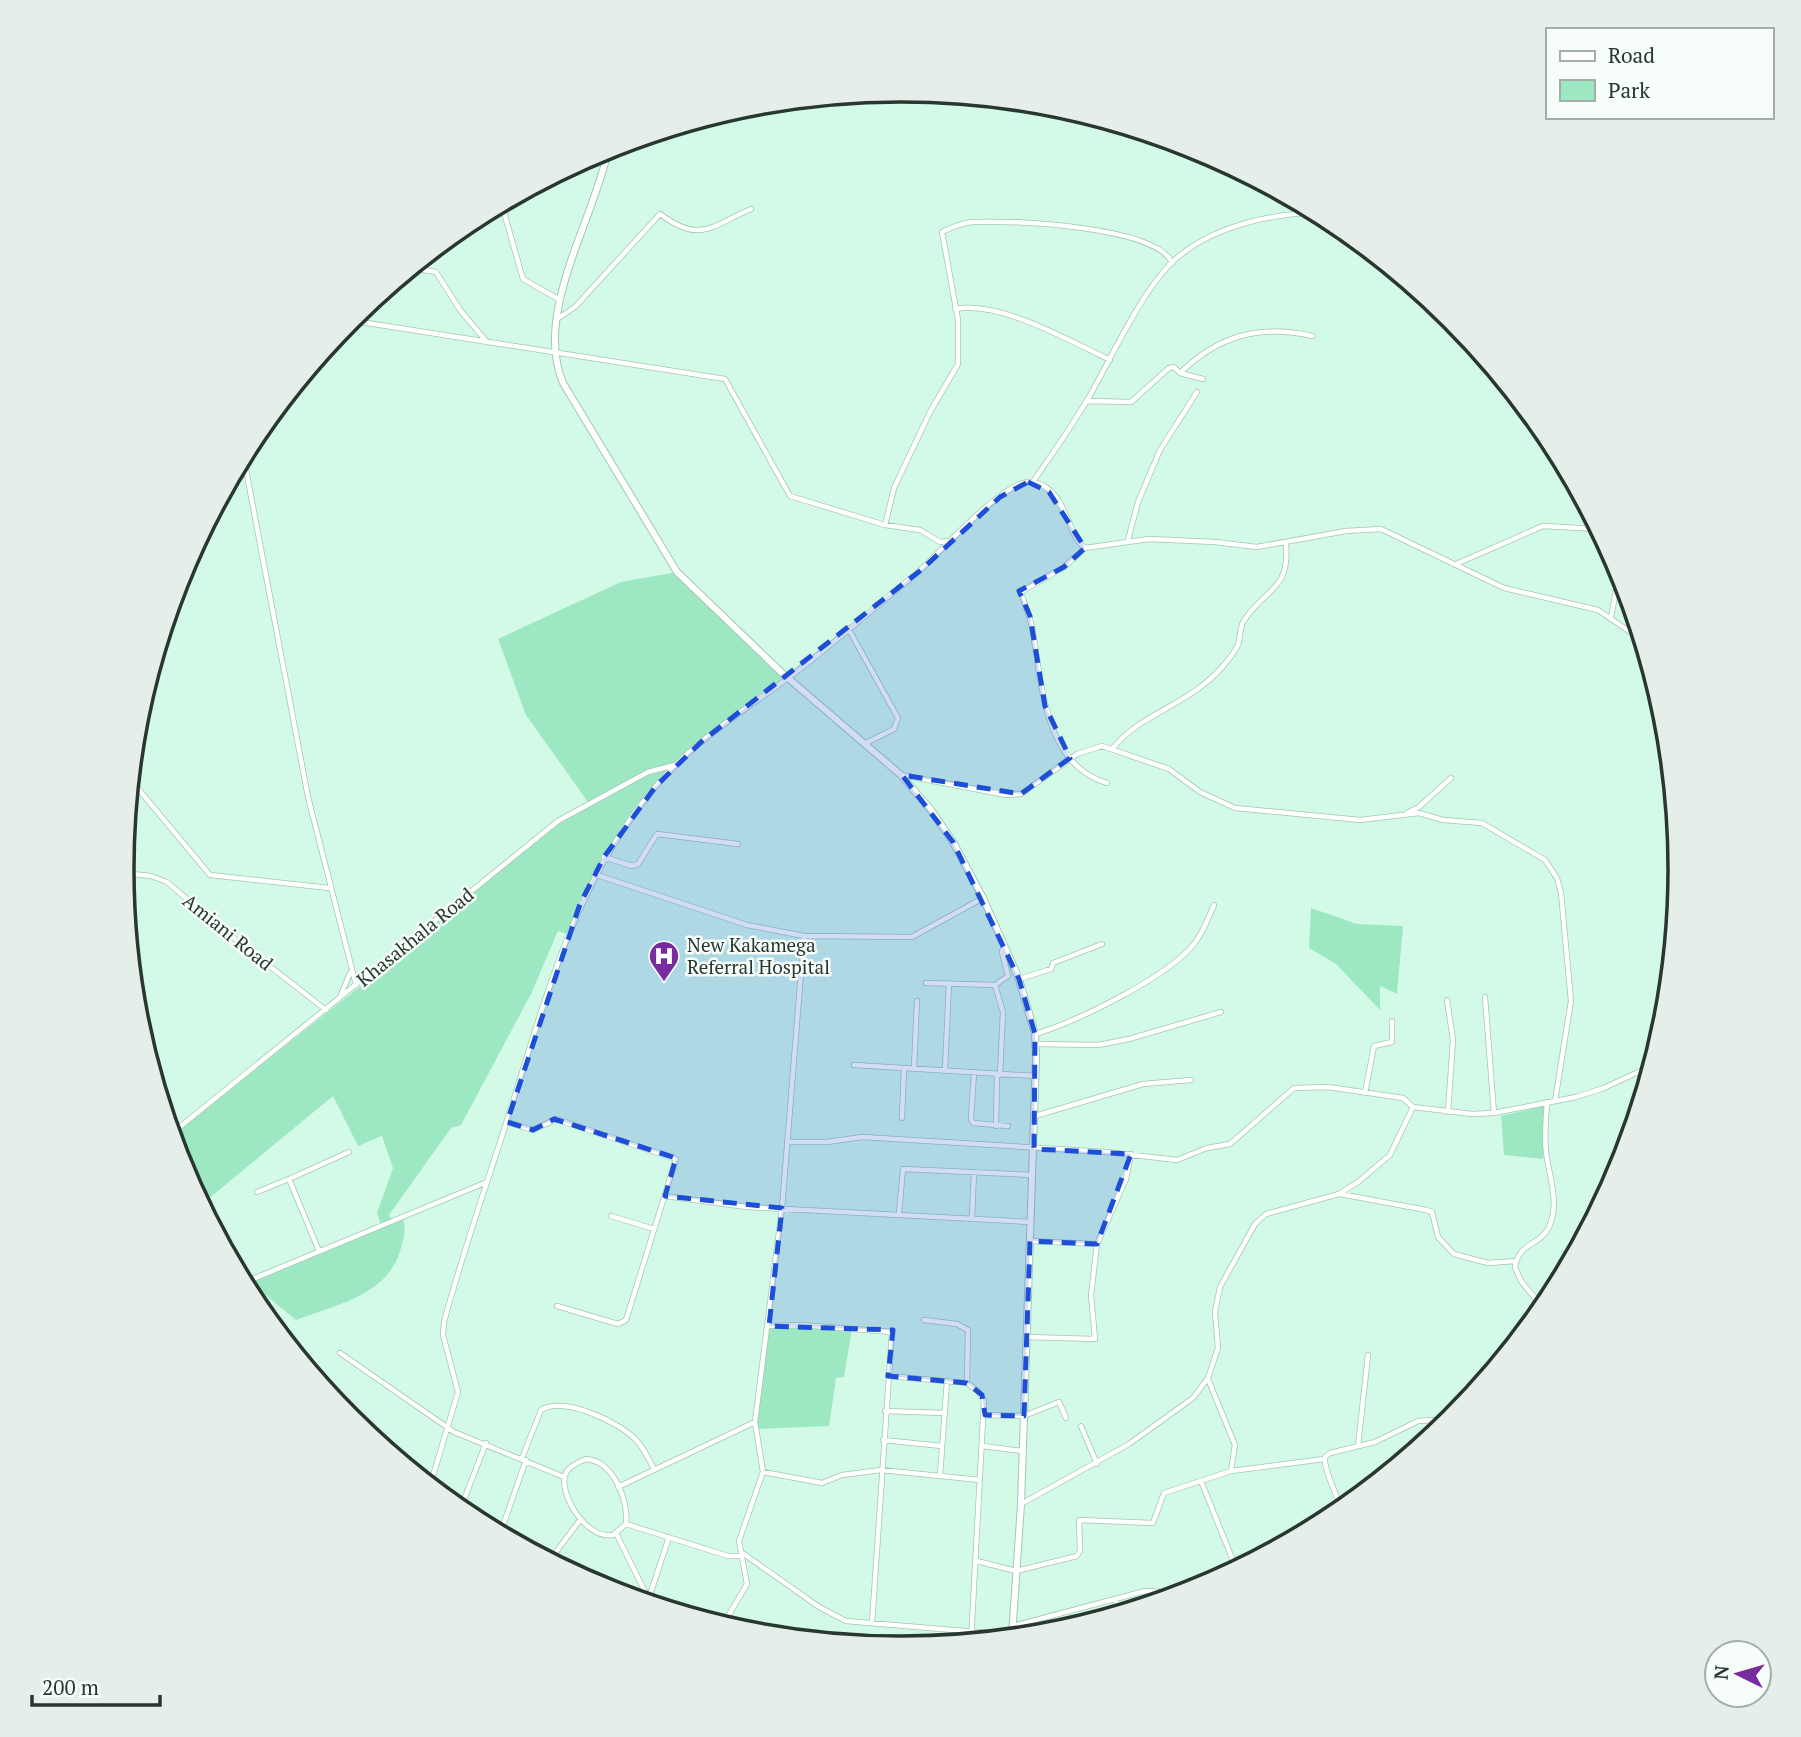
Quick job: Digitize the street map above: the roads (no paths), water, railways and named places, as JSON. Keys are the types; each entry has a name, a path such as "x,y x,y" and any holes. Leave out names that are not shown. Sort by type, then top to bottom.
{"main road":[{"path":"604,161 554,322 554,354 571,399 677,572 786,676 901,775 953,842 1005,942 1035,1034 1035,1116 1021,1504 1012,1626"}],"street":[{"path":"554,322 575,307 660,214 684,230 702,232 751,209"},
{"path":"504,212 523,279 560,300"},
{"path":"1033,482 1087,401 1155,283 1172,263 1188,250 1241,225 1267,218 1301,215"},
{"path":"885,525 894,488 930,412 958,364 960,339 942,232 956,225 993,222 1069,225 1134,238 1166,253 1172,263"},
{"path":"422,270 436,272 460,310 487,342"},
{"path":"955,309 968,306 1001,312 1110,360"},
{"path":"362,322 725,379 790,496 885,525 920,530 940,542 949,541"},
{"path":"1180,373 1222,344 1252,332 1278,330 1313,336"},
{"path":"1087,401 1130,402 1169,368 1174,367 1180,373 1203,379"},
{"path":"1128,540 1138,502 1160,450 1197,392"},
{"path":"246,469 308,797 329,888 356,985"},
{"path":"433,1476 457,1384 443,1330 488,1181 562,951 594,874 636,810 675,765 786,676 801,668 921,570 949,541 1000,497 1023,483 1033,482 1059,501 1077,540 1085,548"},
{"path":"1455,564 1543,526 1588,528"},
{"path":"1107,783 1088,777 1070,758 1045,706 1030,616 1021,592 1064,567 1085,548 1128,540 1215,542 1257,547 1286,544 1346,531 1381,529 1504,588 1598,610 1630,631"},
{"path":"1112,749 1126,731 1204,685 1229,658 1238,644 1245,617 1284,574 1287,563 1286,544"},
{"path":"1611,617 1616,592"},
{"path":"848,628 899,722 891,731 866,743"},
{"path":"901,775 1006,795 1021,794 1070,758 1095,747 1112,749 1169,769 1200,792 1236,808 1360,820 1406,813 1419,807 1451,778"},
{"name":"Khasakhala Road","path":"179,1128 558,821 648,772 675,765"},
{"path":"138,789 209,875 329,888"},
{"path":"1406,813 1482,823 1536,853 1545,860 1557,878 1568,947 1571,1001 1555,1101"},
{"path":"604,857 626,865 638,864 657,834 738,844"},
{"name":"Amiani Road","path":"134,874 151,876 167,882 221,928 327,1010"},
{"path":"594,874 747,925 803,936 912,937 983,898"},
{"path":"1035,1034 1086,1016 1174,963 1193,946 1214,905"},
{"path":"729,1616 747,1584 741,1554 742,1531 763,1472 755,1422 782,1208 803,936"},
{"path":"926,983 995,985 1008,976 1002,952 1005,942"},
{"path":"1019,979 1051,969 1053,963 1102,944"},
{"path":"340,999 351,972"},
{"path":"945,1070 949,983"},
{"path":"995,985 1003,1012 996,1126"},
{"path":"1485,998 1494,1113"},
{"path":"1447,1000 1452,1040 1448,1112"},
{"path":"914,1068 917,1001"},
{"path":"1036,1044 1098,1045 1129,1040 1221,1012"},
{"path":"1365,1093 1374,1046 1392,1042 1392,1021"},
{"path":"854,1065 1036,1076"},
{"path":"902,1118 904,1068"},
{"path":"974,1072 971,1119 979,1125 1008,1126"},
{"path":"787,1142 827,1142 862,1137 1131,1154 1177,1160 1207,1148 1230,1144 1294,1088 1328,1087 1403,1098 1413,1107 1448,1112 1494,1113 1555,1101 1639,1075"},
{"path":"1035,1116 1143,1084 1191,1080"},
{"path":"1536,1298 1516,1273 1516,1261 1529,1243 1548,1230 1551,1221 1553,1196 1546,1153 1547,1102"},
{"path":"1021,1504 1097,1464 1183,1408 1208,1378 1218,1348 1215,1312 1220,1287 1255,1224 1274,1211 1339,1194 1390,1155 1413,1107"},
{"path":"507,1122 533,1130 556,1119 676,1159 623,1323 557,1306"},
{"path":"257,1192 349,1152"},
{"path":"1027,1337 1095,1339 1091,1295 1097,1244 1126,1179 1131,1154"},
{"path":"899,1213 903,1169 1033,1175"},
{"path":"972,1217 974,1172"},
{"path":"289,1178 319,1251"},
{"path":"253,1279 488,1181"},
{"path":"1339,1194 1432,1212 1442,1242 1454,1254 1488,1263 1516,1261"},
{"path":"665,1196 782,1208 1030,1222"},
{"path":"611,1216 654,1229"},
{"path":"1030,1241 1097,1244"},
{"path":"924,1320 957,1324 968,1330 967,1383"},
{"path":"769,1326 890,1330 893,1334 885,1411 872,1623"},
{"path":"341,1353 447,1426 564,1477"},
{"path":"1358,1446 1368,1355"},
{"path":"888,1376 967,1383 982,1395 985,1415 971,1632"},
{"path":"1208,1378 1235,1445 1231,1471"},
{"path":"940,1475 947,1381"},
{"path":"985,1415 1024,1416 1059,1402 1066,1418"},
{"path":"503,1524 541,1410 557,1405 582,1411 617,1425 637,1441 654,1469"},
{"path":"885,1411 945,1413"},
{"path":"977,1561 1016,1571 1078,1555 1077,1524 1080,1519 1152,1523 1164,1493 1231,1471 1324,1459 1330,1453 1381,1439 1418,1421 1433,1420"},
{"path":"618,1487 755,1422"},
{"path":"1081,1426 1097,1464"},
{"path":"883,1440 943,1446"},
{"path":"464,1499 486,1443"},
{"path":"982,1446 1022,1451"},
{"path":"1324,1459 1338,1498"},
{"path":"593,1460 601,1464 618,1487 626,1510 626,1524 616,1533 606,1536 596,1534 580,1520 564,1477 575,1464 593,1460"},
{"path":"763,1472 822,1483 842,1475 881,1470 980,1480"},
{"path":"1201,1481 1233,1559"},
{"path":"555,1553 580,1520"},
{"path":"626,1524 728,1556 741,1554 835,1617 966,1632"},
{"path":"616,1533 643,1591"},
{"path":"650,1594 668,1537"},
{"path":"1012,1626 1145,1591 1156,1592"},
{"path":"1115,1599 1117,1604"}],"place":[{"name":"New Kakamega Referral Hospital","path":"664,983"}]}
